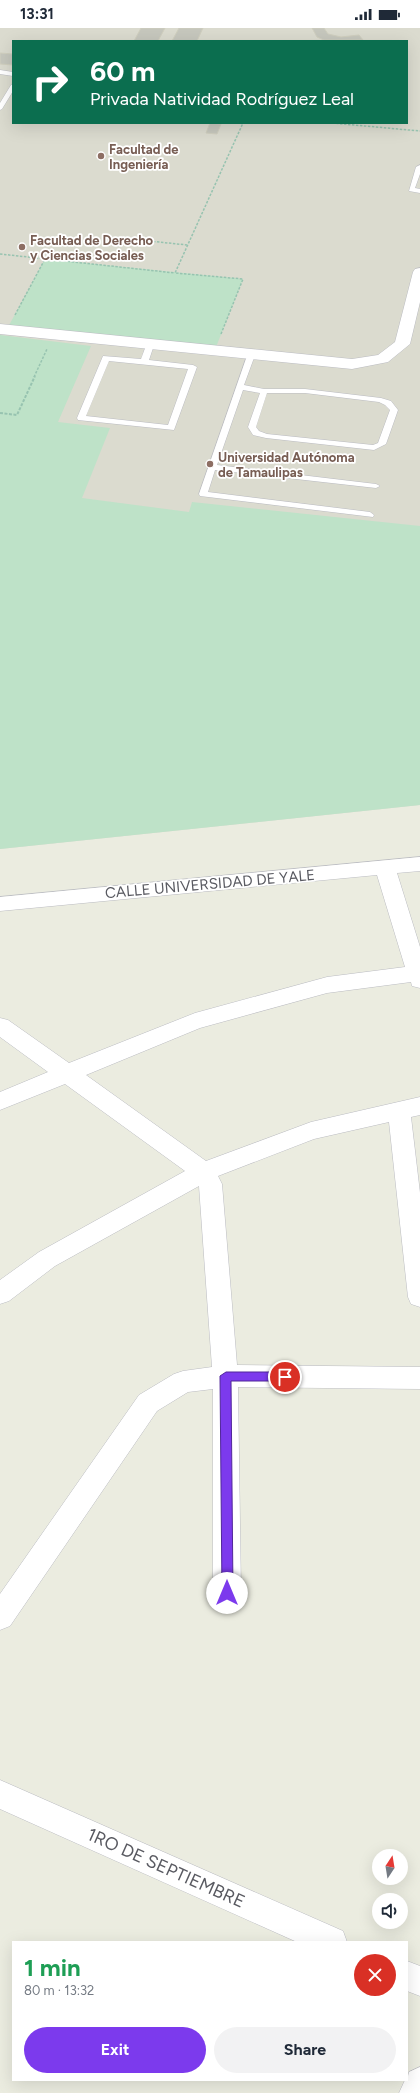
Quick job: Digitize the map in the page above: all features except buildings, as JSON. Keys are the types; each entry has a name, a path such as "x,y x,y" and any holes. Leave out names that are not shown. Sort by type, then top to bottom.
{"street":[{"path":"4,329 251,356 352,364 382,359 402,344 417,296 420,272"},
{"name":"CALLE UNIVERSIDAD DE YALE","path":"0,904 420,864"},
{"path":"0,1101 69,1074 195,1021 327,985 419,976 385,868"},
{"path":"0,1026 191,1162 203,1172 210,1184 226,1376 227,1593"},
{"path":"0,1294 47,1259 203,1172 311,1131 409,1108 420,1297"},
{"path":"3,1604 148,1402 183,1382 226,1376 420,1378"},
{"name":"1RO DE SEPTIEMBRE","path":"0,1794 330,1941"},
{"path":"408,1976 420,1981"},
{"path":"415,2093 420,2083"}],"lane":[{"path":"0,72 12,74"},
{"path":"0,108 12,88"},
{"path":"419,168 411,190 420,191"},
{"path":"144,362 150,345"},
{"path":"251,356 203,494 370,514"},
{"path":"106,358 144,362 193,367 171,428 81,418 106,358"},
{"path":"240,387 264,391 305,391 381,400 388,403 394,410 382,444 374,448 266,436 256,433 252,427 264,391"},
{"path":"213,467 376,486"}],"path":[{"path":"175,273 243,124"},
{"path":"343,124 420,131"},
{"path":"149,241 187,245"},
{"path":"0,254 243,280 214,352"},
{"path":"4,329 44,259"},
{"path":"0,413 17,415 54,334"}],"shaded area":[{"name":"Universidad Autónoma de Tamaulipas","path":"0,28 420,28 420,805 0,849"}],"green space":[{"path":"45,259 243,279 214,352 7,329"},
{"path":"0,335 91,346 58,422 110,428 82,498 189,512 192,502 420,526 420,805 0,849"}],"place":[{"name":"Facultad de Ingeniería","path":"101,156"},
{"name":"Facultad de Derecho y Ciencias Sociales","path":"22,247"},
{"name":"Universidad Autónoma de Tamaulipas","path":"210,464"}],"route":[{"path":"227,1593 226,1376 285,1377"}]}
